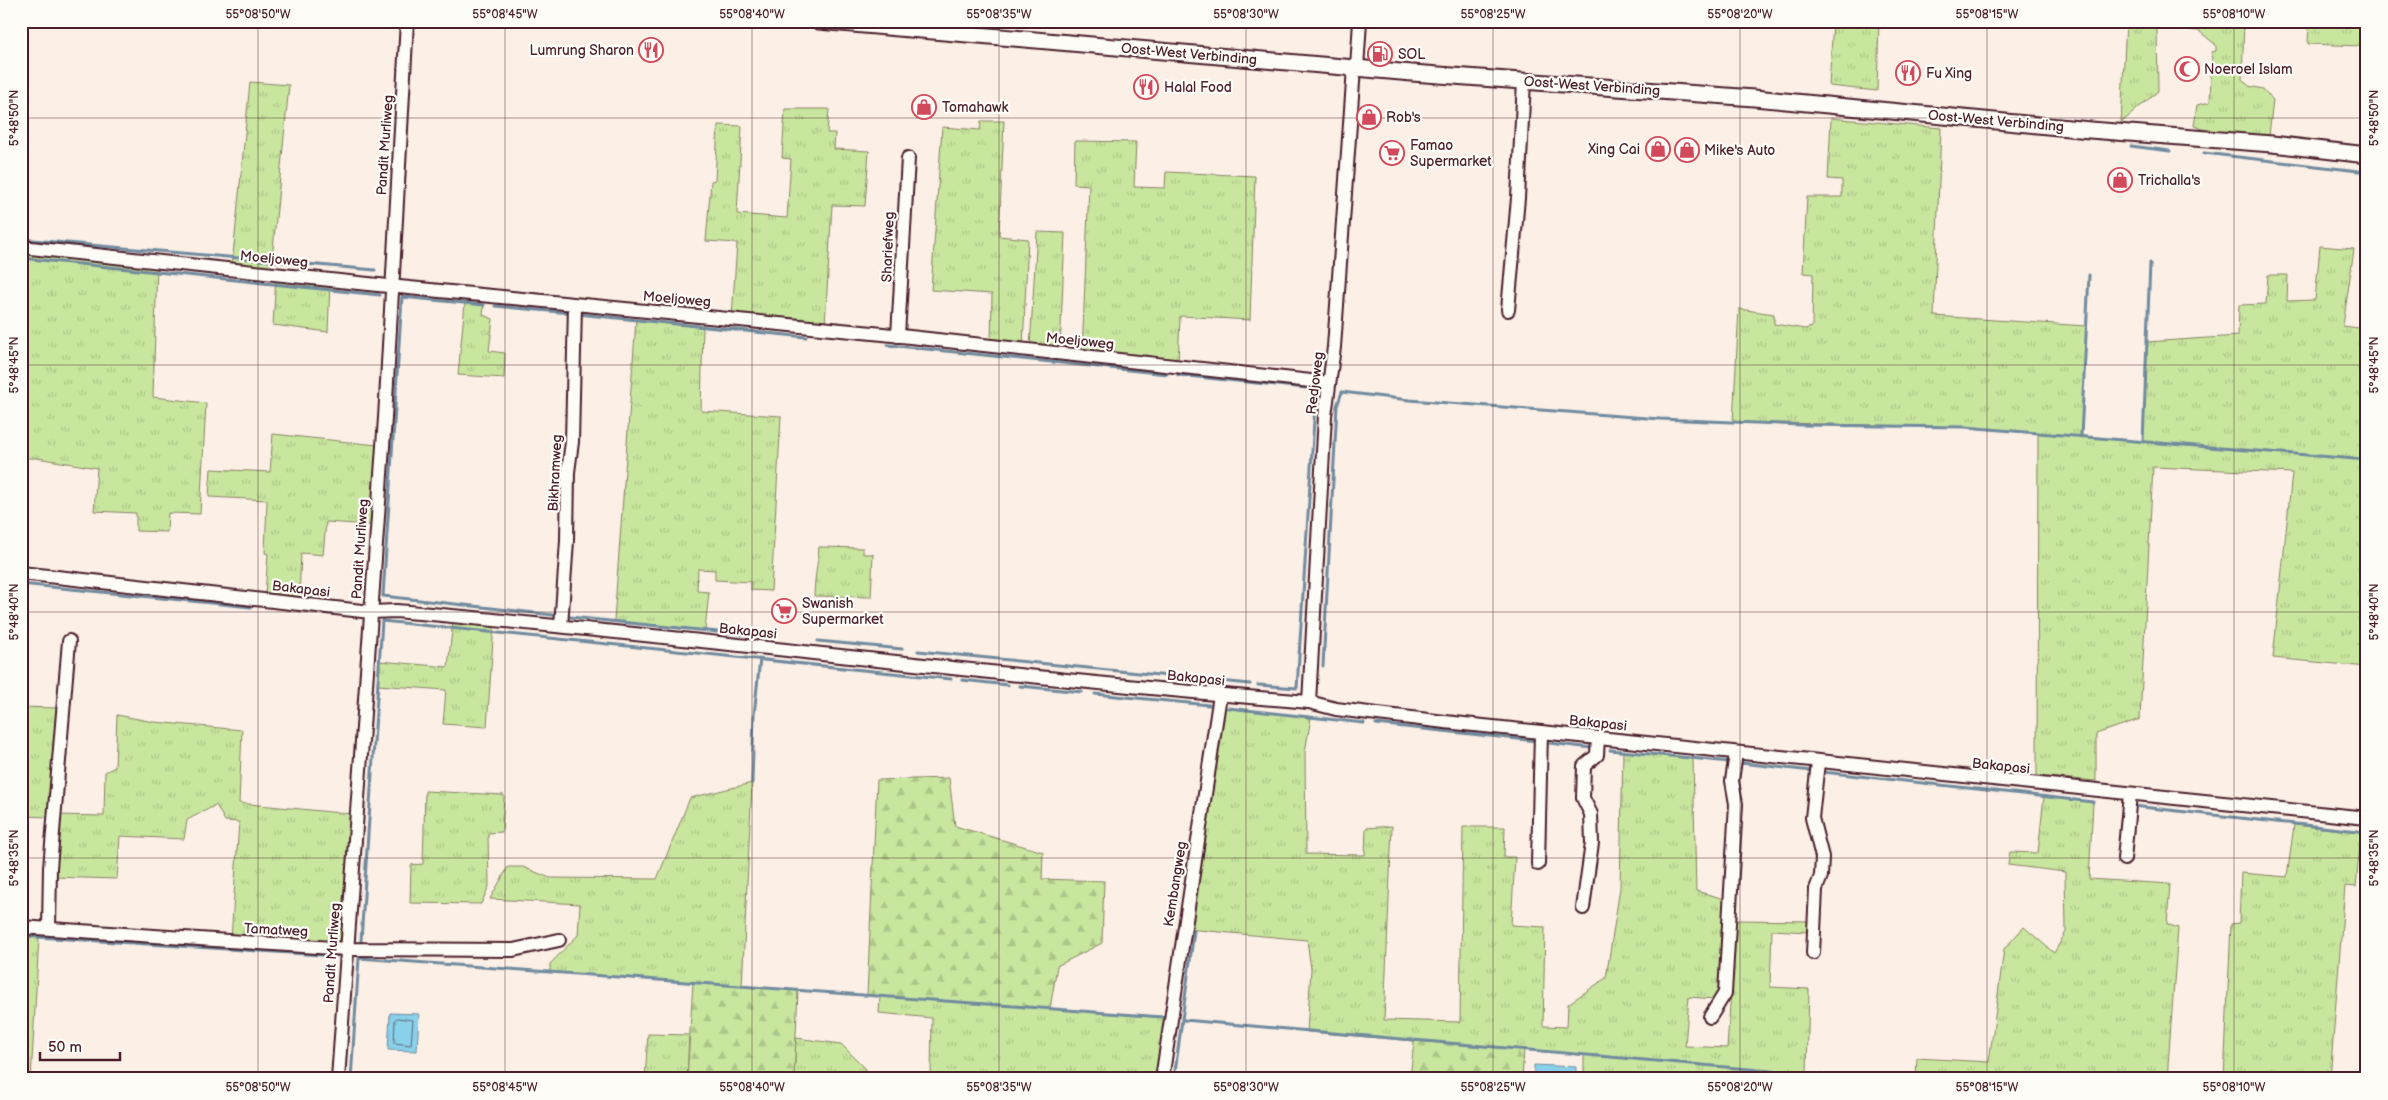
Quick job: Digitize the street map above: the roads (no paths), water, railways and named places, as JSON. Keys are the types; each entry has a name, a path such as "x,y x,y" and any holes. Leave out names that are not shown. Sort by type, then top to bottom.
{"main road":[{"name":"Oost-West Verbinding","path":"818,21 1356,68 1754,98 2090,130 2272,144 2367,155"}],"street":[{"name":"Pandit Murliweg","path":"338,1079 385,418 407,21"},
{"name":"Redjoweg","path":"1309,702 1318,523 1360,21"},
{"path":"1508,310 1518,198 1524,81"},
{"name":"Shariefweg","path":"898,336 908,158"},
{"name":"Moeljoweg","path":"21,247 391,286 575,312 898,336 1329,383"},
{"name":"Bikhramweg","path":"561,626 566,556 568,472 572,442 575,312"},
{"name":"Bakapasi","path":"21,573 371,612 396,611 561,626 1220,695 1309,702 1336,709 1541,732 2367,818"},
{"path":"49,928 50,868 69,641"},
{"name":"Kembangweg","path":"1162,1079 1220,695"},
{"path":"1538,864 1541,732"},
{"path":"1583,908 1592,843 1591,814 1583,798 1584,766 1596,755 1598,738"},
{"path":"1710,1017 1725,993 1736,804 1732,781 1736,753"},
{"path":"1813,953 1816,889 1821,876 1822,858 1812,818 1818,762"},
{"path":"2124,859 2130,794"},
{"name":"Tamatweg","path":"21,927 347,949 513,950 559,940"}],"water":[{"path":"390,1013 419,1014 417,1051 388,1050"},
{"path":"1534,1065 1576,1067 1576,1079 1534,1079"}],"waterway":[{"path":"2131,146 2170,151"},
{"path":"2204,153 2367,172"},
{"path":"21,239 375,270"},
{"path":"21,258 380,295"},
{"path":"2143,442 2150,263"},
{"path":"2081,437 2089,275"},
{"path":"484,305 402,297 383,596 553,615"},
{"path":"495,306 571,313"},
{"path":"578,314 806,337"},
{"path":"888,345 1167,374"},
{"path":"1178,375 1316,389 1297,688 1258,685"},
{"path":"1323,666 1337,406 1342,392 1409,400 1660,419 1802,425 1965,427 2367,460"},
{"path":"21,584 251,607"},
{"path":"570,617 768,637"},
{"path":"361,941 382,621 951,679"},
{"path":"818,641 902,649"},
{"path":"918,651 1250,684"},
{"path":"752,783 754,715 760,659"},
{"path":"962,680 1008,685"},
{"path":"1020,686 1082,692"},
{"path":"1095,694 1209,705"},
{"path":"1228,708 1364,723"},
{"path":"1376,724 1537,741"},
{"path":"1549,743 1592,748"},
{"path":"1610,750 1730,762"},
{"path":"1741,763 1812,771"},
{"path":"1823,772 2093,802"},
{"path":"2133,806 2367,832"},
{"path":"1174,1079 1194,931"},
{"path":"21,936 337,956"},
{"path":"351,1079 359,958 1163,1017"},
{"path":"1184,1020 1864,1079"}],"place":[{"name":"Lumrung Sharon","path":"651,50"},
{"name":"SOL","path":"1380,54"},
{"name":"Noeroel Islam","path":"2187,69"},
{"name":"Fu Xing","path":"1908,73"},
{"name":"Halal Food","path":"1146,87"},
{"name":"Tomahawk","path":"924,107"},
{"name":"Rob's","path":"1369,117"},
{"name":"Xing Cai","path":"1658,149"},
{"name":"Mike's Auto","path":"1687,150"},
{"name":"Famao Supermarket","path":"1392,153"},
{"name":"Trichalla's","path":"2120,180"},
{"name":"Swanish Supermarket","path":"784,611"}]}
